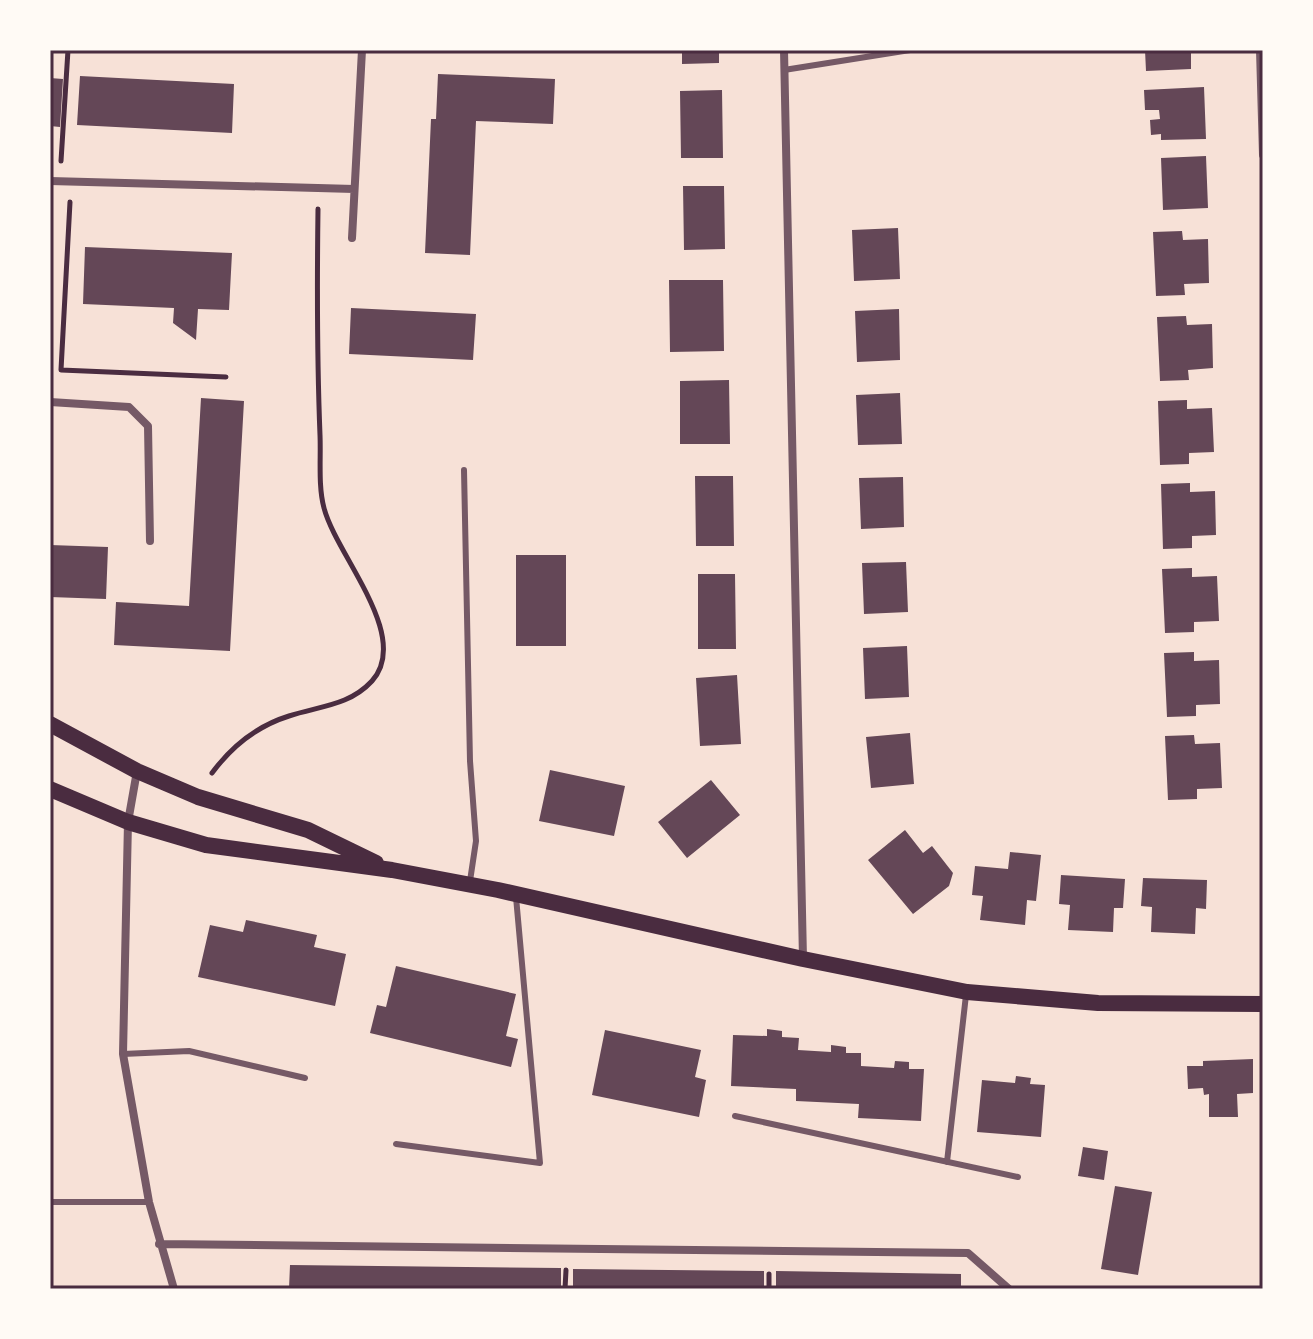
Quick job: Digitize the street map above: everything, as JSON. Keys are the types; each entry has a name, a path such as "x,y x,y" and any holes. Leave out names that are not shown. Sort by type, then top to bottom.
{"main road":[{"path":"50,724 137,771 198,797 308,830 392,870"},
{"path":"50,789 128,822 206,845 392,870 469,884 803,959 967,992 1098,1003 1263,1004"}],"street":[{"path":"352,238 362,50"},
{"path":"784,50 803,959"},
{"path":"1260,50 1263,155"},
{"path":"50,181 354,189"},
{"path":"50,402 129,407 148,426 150,541"},
{"path":"137,771 128,822 123,1054 149,1202 174,1289"},
{"path":"159,1244 968,1253 1009,1289"}],"lane":[{"path":"784,70 910,50"},
{"path":"464,470 470,761 476,841 469,884"},
{"path":"396,1144 540,1163 515,894"},
{"path":"947,1162 967,992"},
{"path":"123,1054 189,1051 305,1078"},
{"path":"735,1116 1018,1177"},
{"path":"50,1202 149,1202"}],"path":[{"path":"60,181 68,50"},
{"path":"71,181 61,370 226,377"},
{"path":"209,777 242,740 273,721 324,709 350,698 373,679 384,654 382,627 334,537 323,506 317,371 318,188"}],"building":[{"path":"682,50 719,50 719,63 682,64"},
{"path":"1145,50 1191,50 1191,69 1146,71"},
{"path":"438,74 555,79 553,124 476,121 470,255 425,253 431,119 436,119"},
{"path":"80,76 234,84 232,133 77,125"},
{"path":"50,78 63,79 60,127 50,126"},
{"path":"1204,87 1206,139 1161,140 1161,134 1151,135 1150,120 1160,119 1159,110 1145,110 1144,90"},
{"path":"722,90 723,158 681,158 680,91"},
{"path":"1206,156 1208,208 1163,210 1161,158"},
{"path":"683,186 724,186 725,249 684,250"},
{"path":"898,228 900,279 854,281 852,230"},
{"path":"1182,231 1183,240 1208,239 1209,283 1184,284 1185,295 1156,296 1153,232"},
{"path":"85,247 232,253 229,310 198,309 196,340 173,323 174,308 83,304"},
{"path":"669,280 723,280 724,351 670,352"},
{"path":"351,308 476,314 473,360 349,354"},
{"path":"899,309 900,360 857,362 855,311"},
{"path":"1186,316 1187,325 1212,324 1213,368 1188,370 1189,380 1160,381 1157,317"},
{"path":"729,380 730,444 680,444 680,381"},
{"path":"900,393 902,444 858,445 856,395"},
{"path":"201,398 244,401 230,651 114,645 116,602 189,606"},
{"path":"1187,400 1187,409 1212,408 1214,452 1189,453 1189,464 1160,465 1158,401"},
{"path":"695,476 733,476 734,546 696,546"},
{"path":"903,477 904,527 861,529 859,478"},
{"path":"1190,483 1190,492 1215,491 1216,535 1192,536 1192,548 1163,549 1161,484"},
{"path":"50,545 108,547 106,599 50,597"},
{"path":"516,555 566,555 566,646 516,646"},
{"path":"906,562 908,612 864,614 862,563"},
{"path":"1192,568 1192,577 1217,576 1219,621 1194,622 1194,632 1165,633 1162,569"},
{"path":"698,574 735,574 736,649 698,649"},
{"path":"907,646 909,697 865,699 863,648"},
{"path":"1194,652 1194,661 1219,660 1220,704 1196,705 1196,716 1167,717 1164,653"},
{"path":"737,675 741,744 700,746 696,678"},
{"path":"910,733 914,784 871,788 866,737"},
{"path":"1194,735 1195,744 1220,743 1222,788 1197,789 1197,799 1168,800 1165,736"},
{"path":"550,770 625,786 614,836 539,821"},
{"path":"711,780 740,815 687,858 658,822"},
{"path":"905,830 923,853 932,846 953,873 949,886 913,914 868,860"},
{"path":"1010,852 1041,855 1036,901 1027,900 1025,925 980,920 983,896 972,895 975,866 1008,869"},
{"path":"1061,875 1125,879 1123,908 1114,908 1113,932 1068,930 1070,905 1059,904"},
{"path":"1143,878 1207,880 1206,909 1196,908 1195,934 1151,932 1152,907 1141,906"},
{"path":"246,920 317,935 314,947 346,954 335,1006 198,977 210,925 243,932"},
{"path":"396,966 516,994 506,1036 518,1039 511,1067 370,1033 377,1005 386,1007"},
{"path":"767,1029 782,1031 782,1037 799,1038 798,1050 831,1052 831,1045 846,1047 846,1053 861,1053 861,1066 894,1068 895,1061 909,1062 909,1069 924,1069 921,1121 858,1118 859,1104 796,1101 796,1089 731,1086 733,1035 767,1036"},
{"path":"605,1030 701,1050 695,1077 706,1080 699,1117 592,1095"},
{"path":"1253,1059 1253,1093 1237,1094 1238,1117 1209,1117 1209,1094 1204,1095 1203,1088 1188,1089 1187,1066 1203,1066 1203,1061"},
{"path":"1016,1076 1031,1078 1030,1084 1045,1085 1041,1137 977,1132 982,1080 1015,1083"},
{"path":"1083,1147 1108,1151 1104,1180 1078,1176"},
{"path":"1115,1186 1152,1192 1138,1275 1101,1269"},
{"path":"290,1265 561,1268 561,1289 289,1289"},
{"path":"573,1269 764,1271 764,1289 573,1289"},
{"path":"776,1271 961,1274 961,1289 776,1289"}]}
